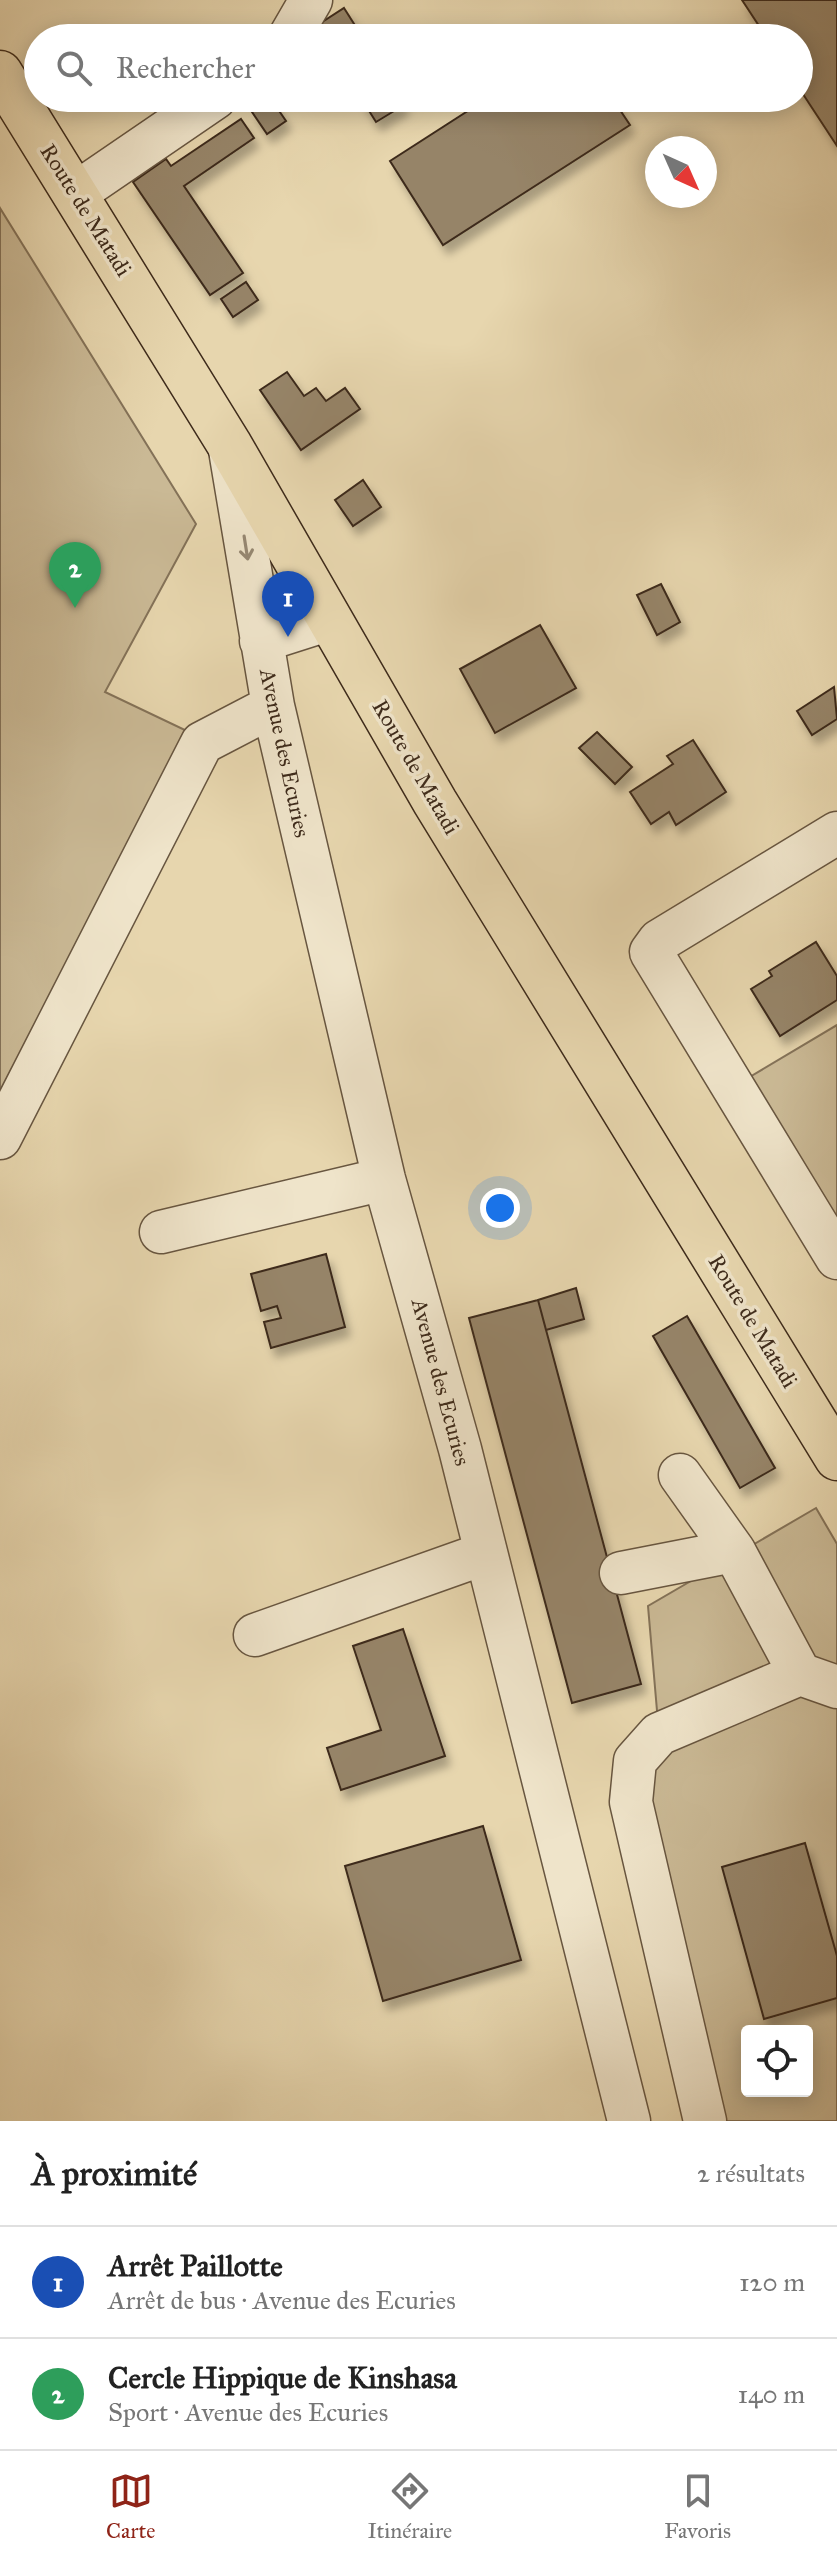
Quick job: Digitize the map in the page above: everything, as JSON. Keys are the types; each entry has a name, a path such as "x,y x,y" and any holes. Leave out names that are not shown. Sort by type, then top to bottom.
{"main road":[{"name":"Route de Matadi","path":"0,73 24,111"},
{"name":"Route de Matadi","path":"25,112 229,444 435,802 837,1458"}],"street":[{"path":"297,24 311,0"},
{"path":"76,193 195,112"},
{"name":"Avenue des Ecuries","path":"229,444 273,706 384,1179 486,1553 629,2121"},
{"name":"Avenue des Ecuries","path":"261,641 330,619"},
{"path":"0,1138 202,743 273,706"},
{"path":"837,833 659,941 651,952 837,1258"},
{"path":"161,1232 384,1179"},
{"path":"680,1475 818,1680 659,1734 635,1761 631,1802 705,2121"},
{"path":"621,1573 734,1551"},
{"path":"255,1635 486,1553"}],"shaded area":[{"path":"0,208 196,524 105,692 187,731 0,1098"},
{"path":"837,1025 837,1227 748,1078"},
{"path":"816,1508 837,1544 837,2121 705,2121 635,1761 659,1734 648,1606"}],"building":[{"path":"742,0 837,0 837,146 813,109 813,24 758,24"},
{"path":"344,8 354,24 319,24"},
{"path":"252,112 280,112 286,121 267,134"},
{"path":"370,112 392,112 376,122"},
{"path":"466,112 621,112 630,125 443,245 390,161"},
{"path":"241,119 254,138 184,186 243,273 210,295 133,182 166,159 171,166"},
{"path":"246,282 258,300 233,317 221,299"},
{"path":"287,372 304,396 316,388 326,401 345,388 360,409 301,450 260,390"},
{"path":"363,480 381,507 353,526 335,500"},
{"path":"661,584 680,622 657,635 637,595"},
{"path":"540,625 576,688 495,733 460,669"},
{"path":"834,687 837,719 812,735 797,711"},
{"path":"597,732 632,767 615,784 579,748"},
{"path":"693,740 726,792 676,825 669,812 651,824 630,792 673,764 667,756"},
{"path":"816,942 837,976 837,1000 780,1036 751,989 772,976 769,971"},
{"path":"326,1254 345,1327 271,1348 264,1322 281,1318 277,1306 261,1311 251,1274"},
{"path":"576,1288 584,1319 546,1330 538,1300"},
{"path":"538,1300 641,1684 572,1703 469,1318"},
{"path":"687,1316 775,1468 740,1488 653,1336"},
{"path":"403,1629 445,1756 341,1790 327,1748 381,1730 353,1646"},
{"path":"483,1826 521,1960 383,2001 345,1866"},
{"path":"805,1843 837,1956 837,1998 764,2019 722,1867"}],"place":[{"name":"Cercle Hippique de Kinshasa","path":"75,608"},
{"name":"Arrêt Paillotte","path":"288,637"}]}
